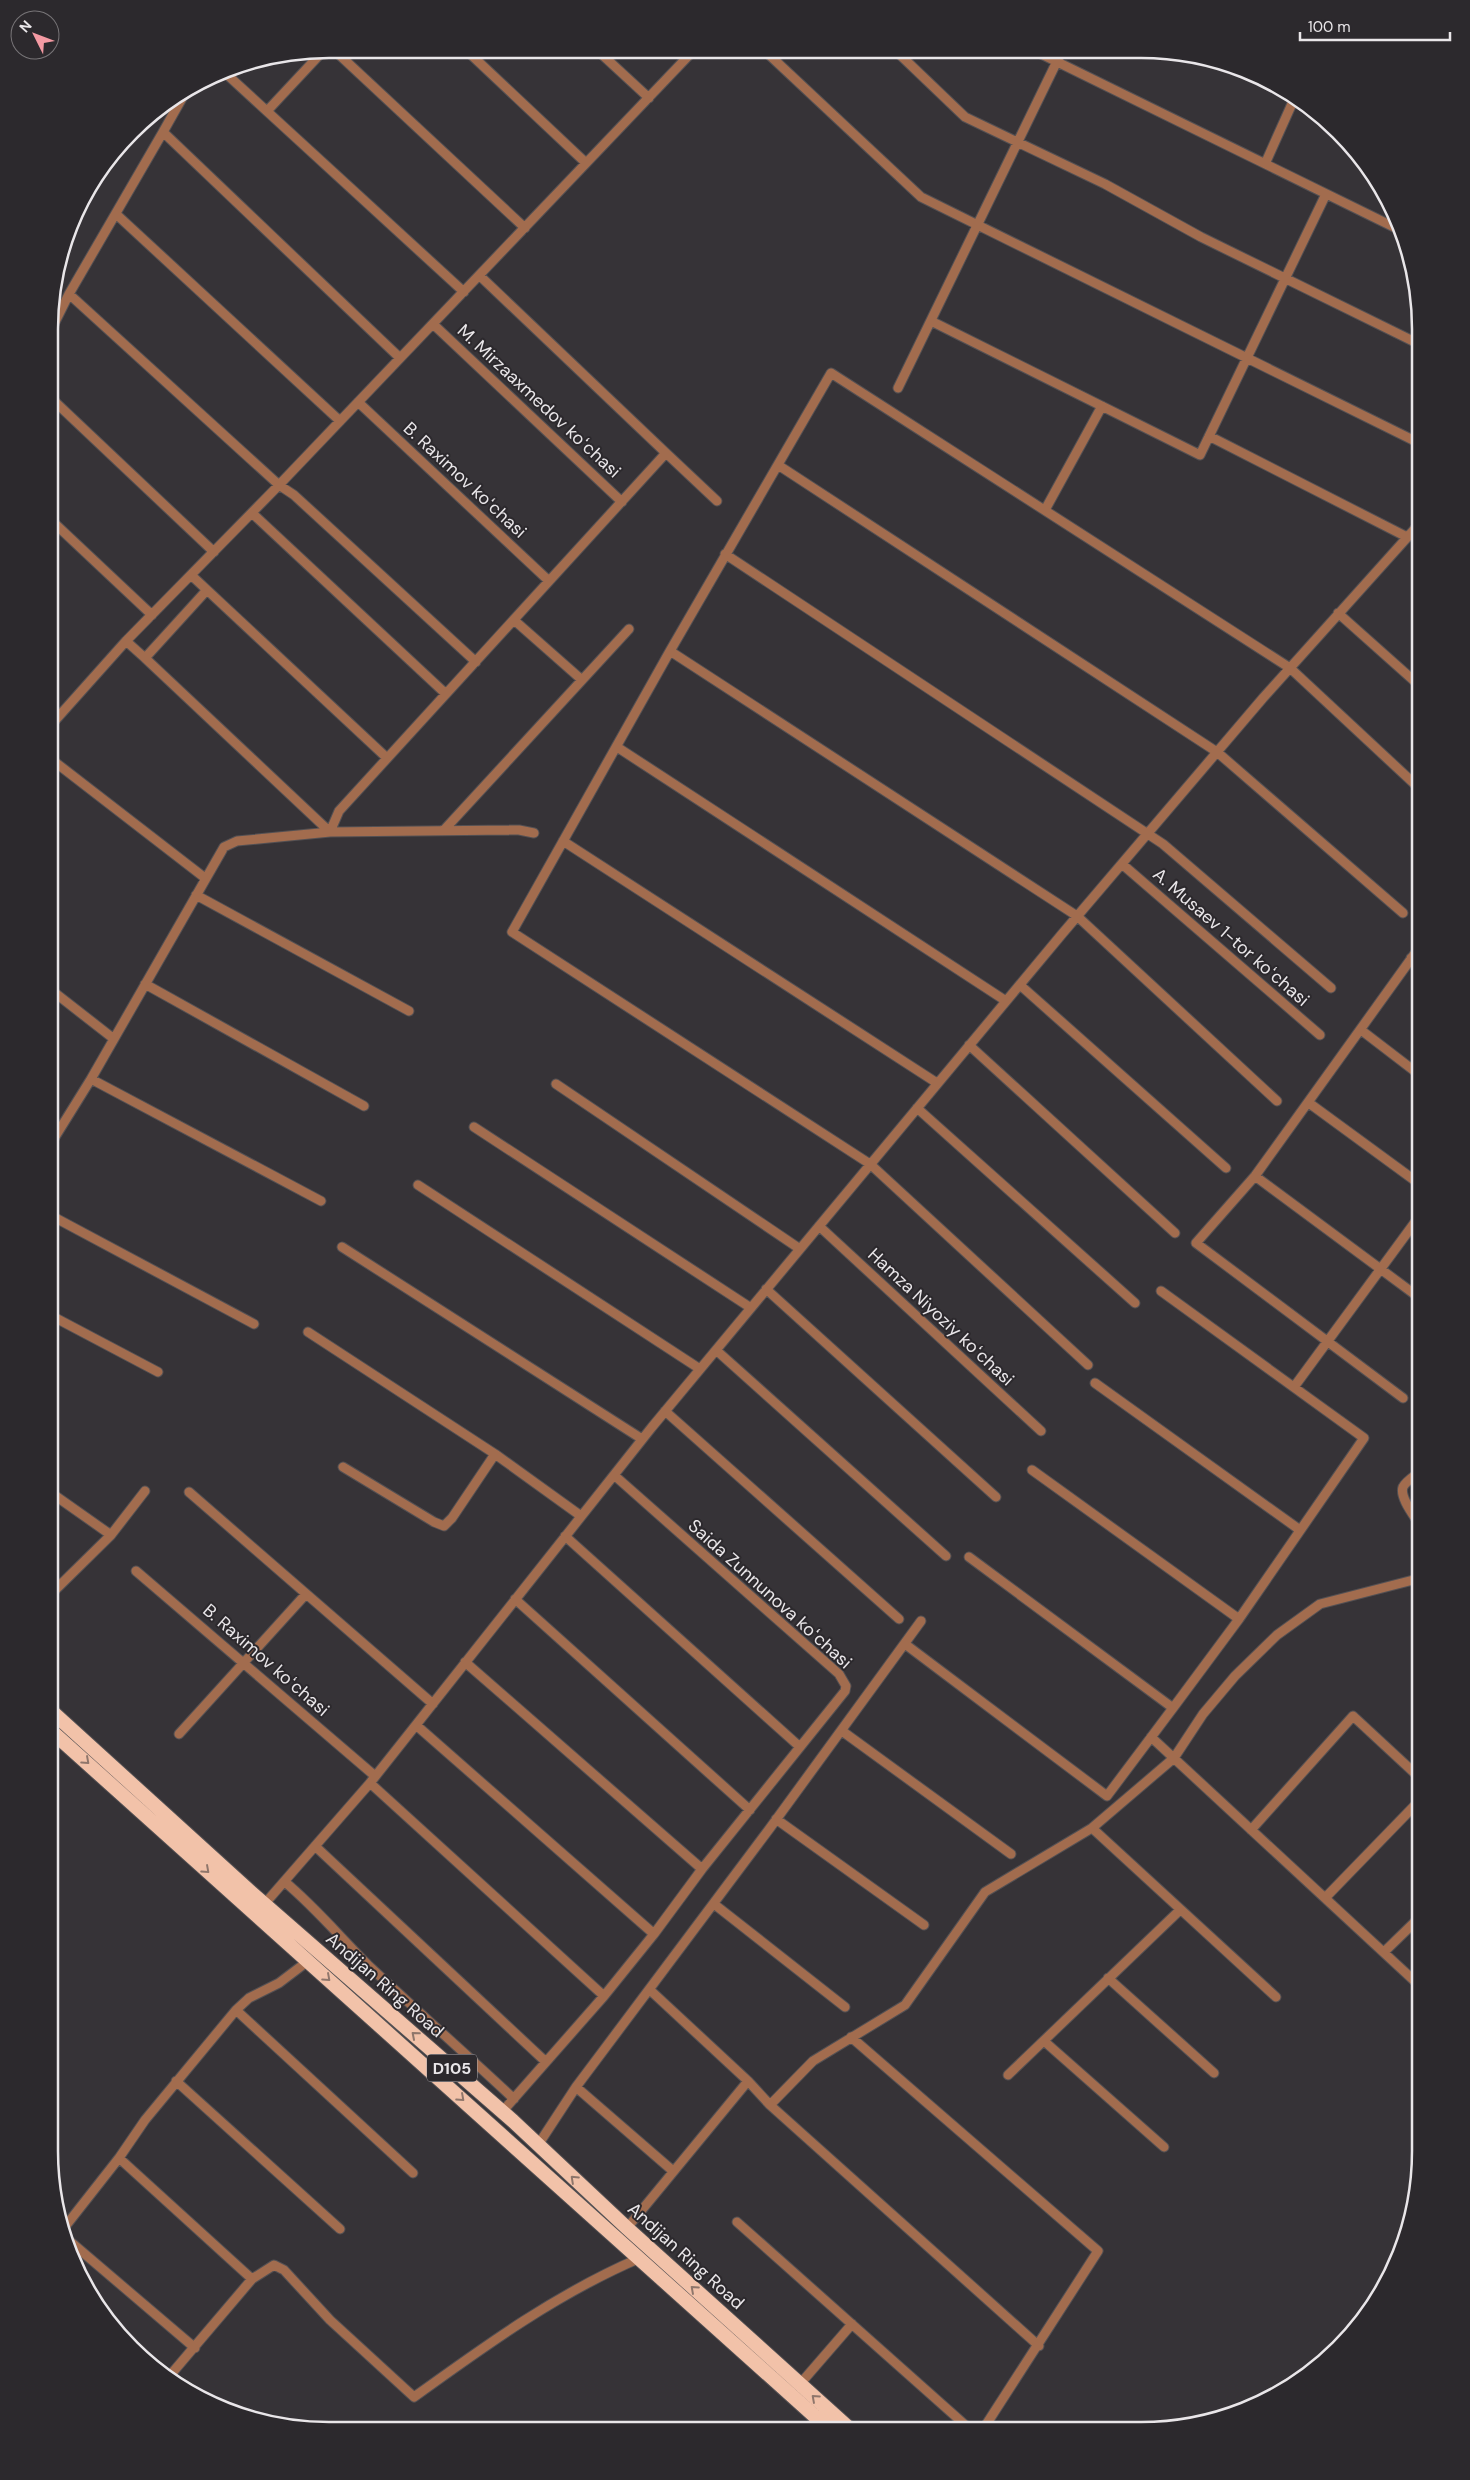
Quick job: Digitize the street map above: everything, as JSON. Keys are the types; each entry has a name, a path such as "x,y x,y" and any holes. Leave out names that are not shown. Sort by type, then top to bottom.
{"highway":[{"name":"Andijan Ring Road","path":"58,1717 261,1909 308,1961 821,2422"},
{"name":"Andijan Ring Road","path":"58,1737 502,2112 627,2228 842,2422"}],"street":[{"path":"268,110 317,58"},
{"path":"343,58 525,228"},
{"path":"475,58 586,163"},
{"path":"606,58 648,98"},
{"path":"58,716 126,641 480,276 686,58"},
{"path":"773,58 921,196 1412,439"},
{"path":"903,58 965,117 1105,184 1201,237 1286,277 1412,340"},
{"path":"1048,58 1393,226"},
{"path":"898,388 1058,58"},
{"path":"229,76 464,292"},
{"path":"58,316 180,102"},
{"path":"1265,164 1292,103"},
{"path":"163,132 400,358"},
{"path":"931,321 1200,455 1326,194"},
{"path":"116,214 340,421"},
{"path":"480,276 717,501"},
{"path":"69,294 279,485 294,495 476,662"},
{"name":"M. Mirzaaxmedov koʻchasi","path":"433,324 622,502"},
{"path":"1088,1365 870,1164 512,932 725,554 831,373 1290,668 1412,782"},
{"name":"B. Raximov koʻchasi","path":"358,402 549,582"},
{"path":"58,405 214,552"},
{"path":"1045,510 1102,406"},
{"path":"1209,436 1407,537"},
{"path":"330,832 338,811 666,453"},
{"path":"778,465 1217,752 1403,913"},
{"path":"252,513 446,694"},
{"path":"58,527 152,615"},
{"path":"261,1909 372,1779 642,1439 969,1045 1217,752 1338,613 1412,532"},
{"path":"725,554 1163,844 1331,988"},
{"path":"191,575 387,758"},
{"path":"145,658 206,591"},
{"path":"1338,613 1412,679"},
{"path":"514,620 582,680"},
{"path":"444,830 628,629"},
{"path":"126,641 330,832"},
{"path":"670,651 1077,916 1277,1102"},
{"path":"617,747 1006,1001"},
{"path":"58,765 205,878"},
{"path":"58,1125 91,1079 224,847 237,841 330,832 519,830 534,833"},
{"path":"563,841 938,1083"},
{"name":"A. Musaev 1-tor koʻchasi","path":"1122,864 1320,1035"},
{"path":"196,895 409,1010"},
{"path":"1403,1398 1196,1243 1255,1176 1411,958"},
{"path":"145,984 364,1106"},
{"path":"1020,985 1226,1168"},
{"path":"58,995 114,1038"},
{"path":"1361,1030 1412,1069"},
{"path":"969,1045 1175,1233"},
{"path":"91,1079 321,1201"},
{"path":"556,1084 800,1249"},
{"path":"1309,1102 1412,1179"},
{"path":"917,1108 1135,1303"},
{"path":"474,1126 751,1308"},
{"path":"1255,1176 1412,1292"},
{"path":"418,1186 700,1369"},
{"path":"58,1219 254,1324"},
{"name":"Hamza Niyoziy koʻchasi","path":"819,1226 1041,1431"},
{"path":"1294,1387 1412,1226"},
{"path":"342,1247 642,1439"},
{"path":"766,1289 996,1497"},
{"path":"905,1644 1107,1796 1239,1619 1364,1438 1161,1292"},
{"path":"58,1319 158,1372"},
{"path":"308,1332 495,1454 582,1516"},
{"path":"716,1350 946,1556"},
{"path":"1095,1383 1300,1530"},
{"path":"665,1412 899,1619"},
{"path":"343,1468 434,1522 444,1526 452,1518 495,1454"},
{"path":"1032,1470 1239,1619"},
{"name":"Saida Zunnunova koʻchasi","path":"614,1474 840,1674 846,1686 845,1691 800,1748"},
{"path":"1412,1479 1404,1486 1403,1491 1404,1497 1412,1511"},
{"path":"58,1588 111,1535 145,1491"},
{"path":"189,1492 433,1704"},
{"path":"58,1498 111,1535"},
{"path":"502,2112 604,1996 654,1934 702,1869 800,1748 565,1536"},
{"path":"969,1557 1173,1708"},
{"name":"B. Raximov koʻchasi","path":"136,1570 245,1662 604,1996"},
{"path":"770,2106 814,2061 850,2037 905,2005 985,1892 1092,1828 1174,1758 1203,1714 1235,1676 1277,1635 1320,1604 1412,1580"},
{"path":"179,1734 306,1594"},
{"path":"515,1599 750,1810"},
{"path":"538,2145 576,2086 714,1904 921,1621"},
{"path":"465,1662 702,1869"},
{"path":"1251,1830 1353,1716 1412,1771"},
{"path":"416,1725 654,1934"},
{"path":"842,1731 1011,1854"},
{"path":"1151,1737 1412,1978"},
{"path":"1325,1898 1412,1808"},
{"path":"776,1820 924,1925"},
{"path":"1092,1828 1276,1997"},
{"path":"315,1846 546,2062"},
{"path":"285,1882 313,1906 340,1937 368,1964 514,2099"},
{"path":"714,1904 845,2008"},
{"path":"1008,2075 1180,1910"},
{"path":"1384,1952 1412,1925"},
{"path":"67,2224 119,2158 145,2120 236,2010 249,1998 279,1983 308,1961"},
{"path":"1108,1978 1214,2073"},
{"path":"650,1990 748,2081 770,2106 1038,2346"},
{"path":"236,2010 412,2173"},
{"path":"850,2037 1098,2251 988,2422"},
{"path":"1044,2041 1164,2147"},
{"path":"176,2081 340,2229"},
{"path":"627,2228 748,2081"},
{"path":"576,2086 673,2171"},
{"path":"119,2158 252,2278"},
{"path":"738,2222 962,2422"},
{"path":"74,2245 195,2348"},
{"path":"173,2373 252,2278 274,2265 284,2270 330,2320 414,2397 503,2332 598,2276 640,2258"},
{"path":"800,2384 852,2324"}]}
